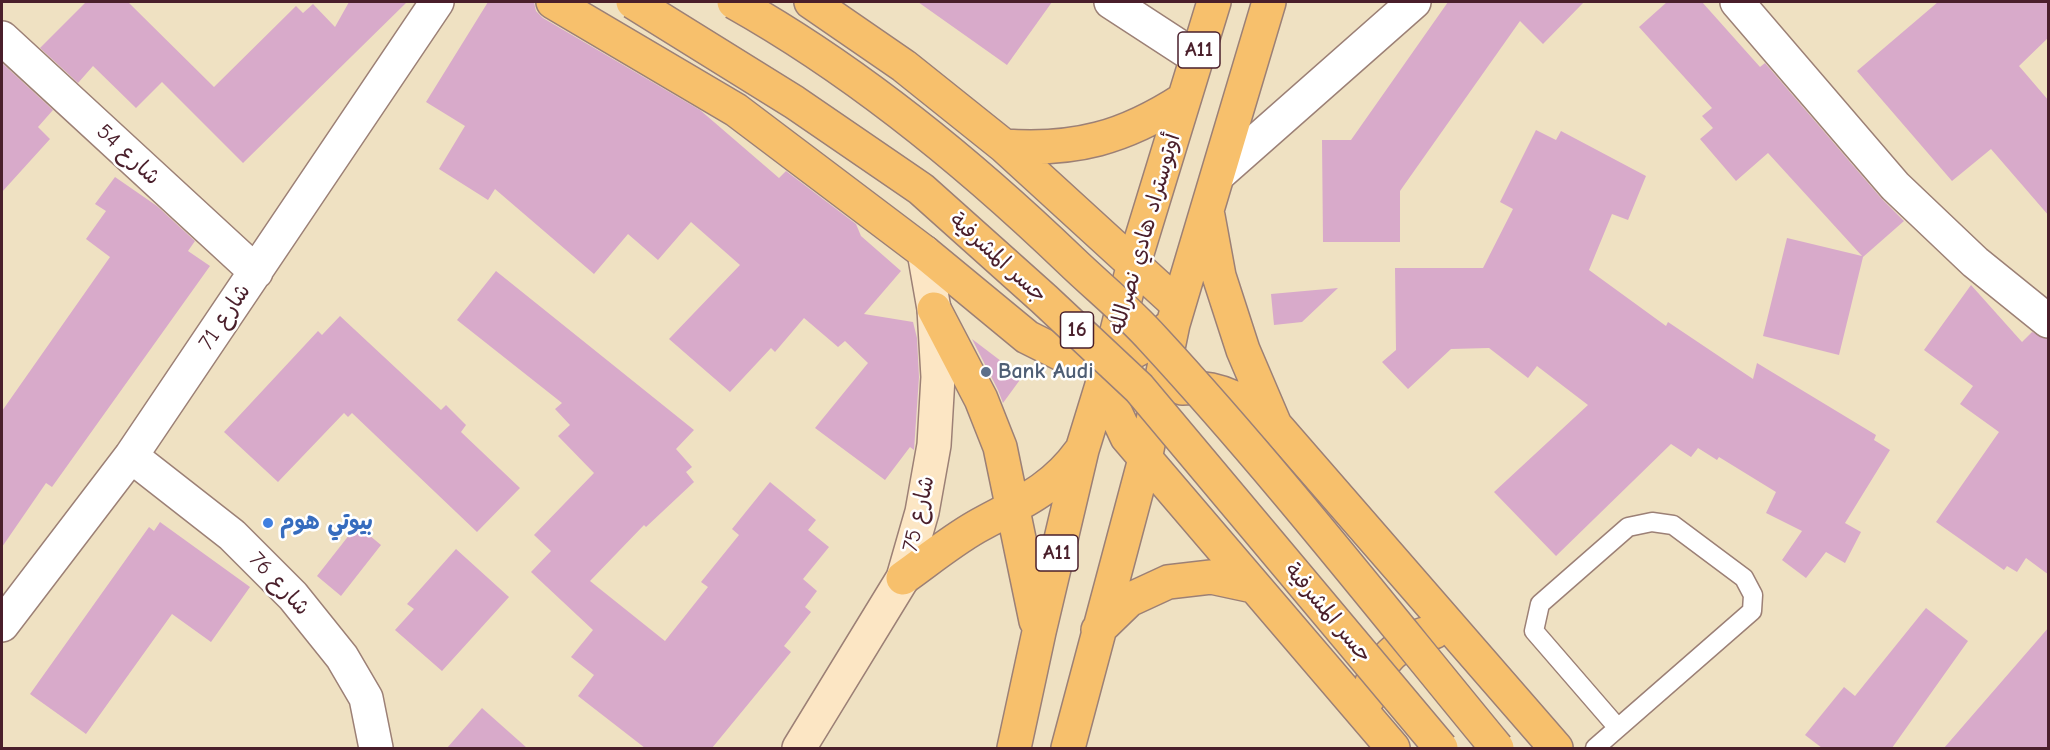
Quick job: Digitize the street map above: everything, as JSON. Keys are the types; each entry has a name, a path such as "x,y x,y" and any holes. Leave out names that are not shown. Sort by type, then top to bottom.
{"main road":[{"path":"554,2 736,110 924,252 1027,337 1063,356 1132,399 1159,390 1201,387 1242,399 1275,425 1556,748"},
{"name":"جسر المشرفية","path":"633,2 794,102 921,189 1044,299 1138,388 1441,748"},
{"name":"جسر المشرفية","path":"734,2 889,104 995,189 1152,338 1319,531 1497,748"},
{"path":"811,2 904,66 1004,146 1134,263 1176,315 1155,340 1133,352 1108,385 1082,450 1065,473 1015,508 976,527 903,578"},
{"name":"أوتوستراد هادي نصرالله","path":"1108,385 1134,263 1214,2"},
{"name":"A11","path":"1068,748 1144,459 1176,315 1220,174 1269,2"},
{"path":"1004,146 1042,148 1080,144 1117,135 1152,120 1184,99"},
{"path":"1207,210 1219,276 1243,350 1275,425"},
{"path":"934,309 981,399 1000,447 1015,508 1039,632"},
{"path":"1108,385 1127,437 1144,459 1393,748"},
{"name":"A11","path":"1014,748 1082,450"},
{"path":"1098,630 1129,600 1168,582 1211,577 1253,586"},
{"path":"1367,718 1369,691 1381,666 1401,645 1426,633 1454,630"}],"street":[{"name":"شارع 71","path":"2,625 131,456 437,2"},
{"path":"1111,2 1197,58"},
{"path":"1220,174 1414,2"},
{"path":"1737,2 1895,186 1975,262 2049,321"},
{"name":"شارع 54","path":"2,38 255,272"},
{"name":"شارع 75","path":"799,748 903,578 922,512 933,445 938,377 934,309 924,252"},
{"name":"شارع 76","path":"131,456 232,535 293,596 342,657 366,698 376,748"}],"lane":[{"path":"1594,748 1618,728 1752,611 1753,595 1744,578 1673,525 1652,522 1628,527 1540,604 1534,631 1618,728"}],"building":[{"path":"86,2 128,2 214,87 296,6 303,13 313,4 335,27 349,2 407,2 243,163 162,82 136,108 93,66 78,83 40,48"},
{"path":"488,2 534,2 536,11 543,18 700,110 779,178 786,171 856,224 861,236 901,271 864,314 913,322 917,338 919,377 914,450 910,447 885,480 815,428 868,363 845,341 838,347 804,318 775,352 771,348 730,392 669,339 740,265 691,222 658,260 628,234 594,274 495,189 488,200 439,169 465,126 426,102"},
{"path":"918,2 1052,2 1007,65"},
{"path":"1448,2 1584,2 1543,44 1520,21 1400,191 1400,242 1323,242 1322,140 1351,140"},
{"path":"1667,2 1702,2 1760,67 1765,63 1881,198 1904,221 1863,257 1839,355 1763,336 1787,238 1862,256 1768,153 1736,181 1700,139 1713,128 1702,116 1712,108 1639,27"},
{"path":"1938,2 2049,2 2049,37 2019,66 2049,101 2049,216 1991,149 1952,181 1857,71"},
{"path":"2,63 53,110 38,127 50,139 2,192"},
{"path":"1536,130 1556,140 1561,131 1646,176 1628,220 1612,214 1589,270 1666,326 1668,322 1753,379 1757,363 1876,435 1874,440 1890,450 1845,523 1861,532 1845,563 1826,552 1806,578 1782,560 1802,531 1766,513 1776,492 1719,457 1717,460 1698,448 1691,457 1671,444 1556,556 1494,492 1588,405 1537,366 1528,378 1489,348 1451,349 1408,389 1382,362 1396,350 1395,268 1483,268 1513,209 1500,202"},
{"path":"115,177 157,206 195,241 188,251 210,266 52,487 46,483 2,547 2,411 110,257 86,239 106,211 95,204"},
{"path":"496,271 694,430 676,449 692,467 686,472 694,482 646,527 644,525 590,581 665,641 708,587 701,582 739,535 732,529 770,482 816,520 808,530 829,547 803,579 817,591 805,607 811,612 784,646 791,652 712,748 645,748 578,696 594,675 571,657 593,630 531,572 551,551 534,535 594,473 558,436 570,425 555,409 562,403 457,320"},
{"path":"1971,285 2022,342 2032,332 2049,339 2049,575 2026,558 2017,572 2007,566 2004,570 1936,522 1999,432 1960,404 1973,386 1924,350"},
{"path":"1338,288 1302,322 1274,325 1271,294"},
{"path":"340,316 441,410 446,405 466,425 461,432 520,488 477,532 352,413 348,417 344,413 278,482 224,432 318,331 322,335"},
{"path":"972,339 1022,377 1003,403 998,390"},
{"path":"160,522 250,587 211,642 172,614 86,734 30,694 149,527 154,531"},
{"path":"357,525 381,545 341,596 317,576"},
{"path":"456,549 509,597 442,671 395,630 414,609 407,604"},
{"path":"1926,608 1968,641 1892,748 1822,748 1805,735 1844,687 1855,696"},
{"path":"2049,627 2049,748 1944,748"},
{"path":"482,708 527,748 447,748"}],"place":[{"name":"Bank Audi","path":"986,372"},
{"name":"بيوتي هوم","path":"268,523"}]}
